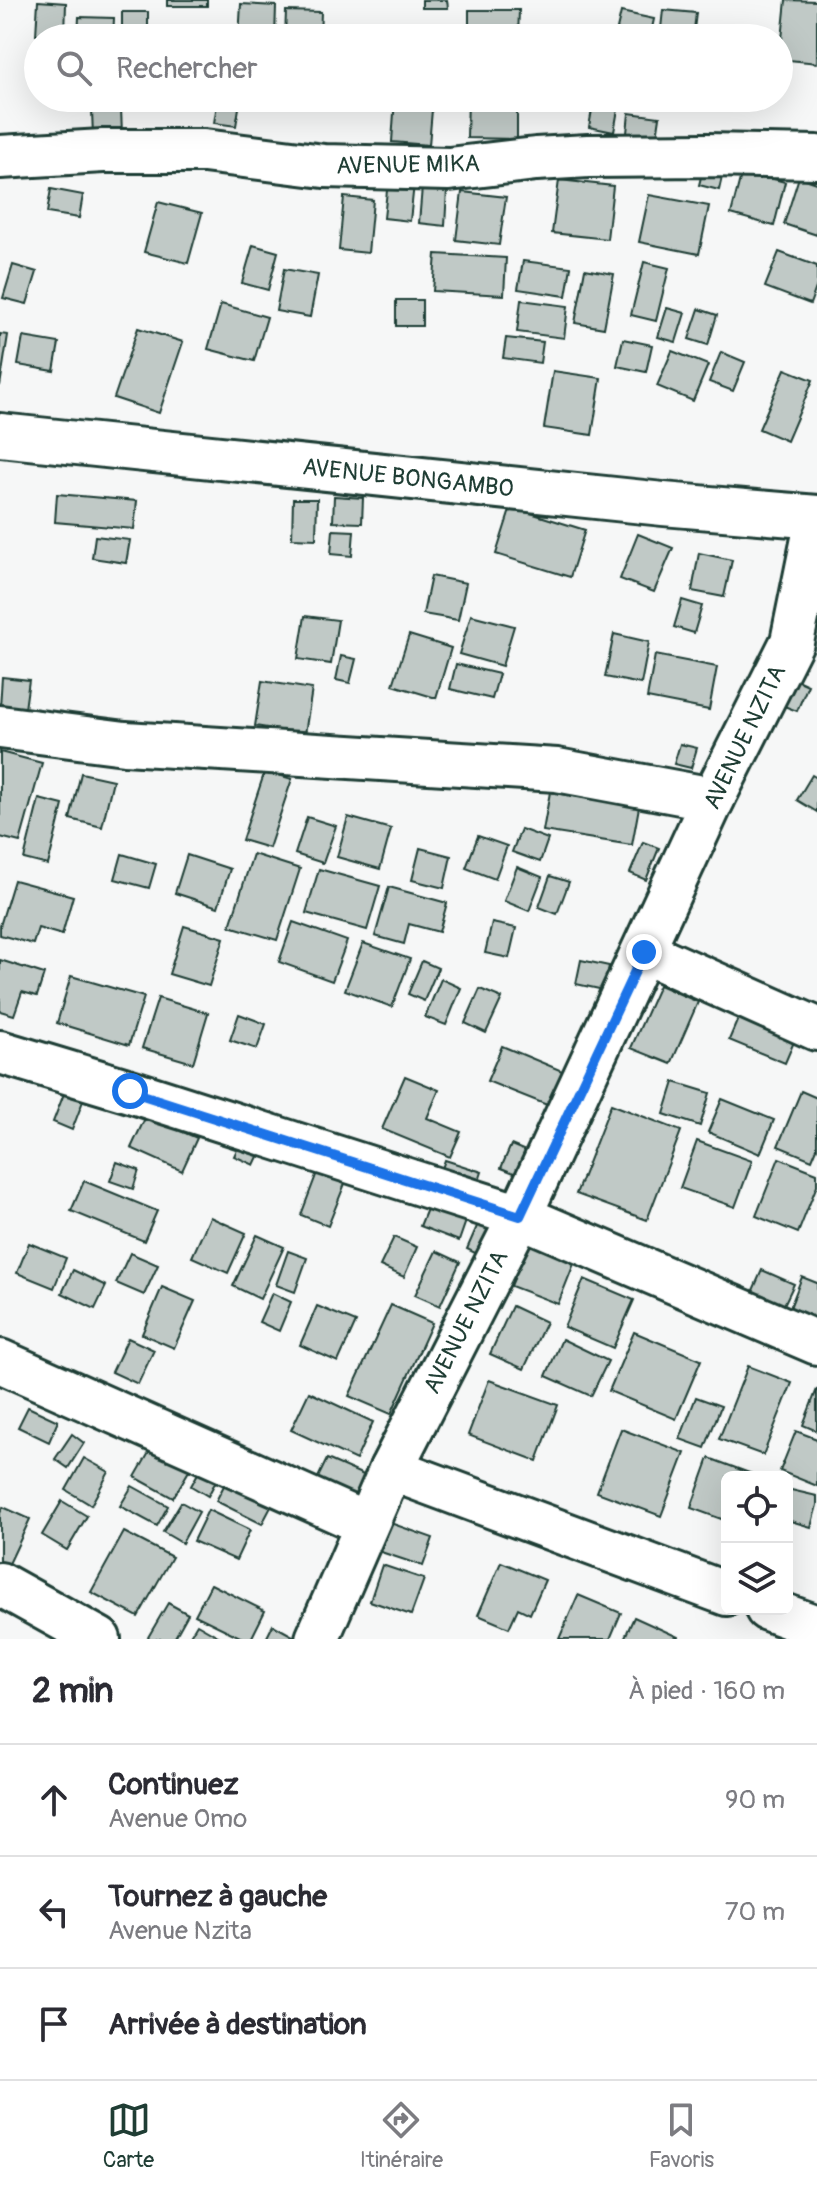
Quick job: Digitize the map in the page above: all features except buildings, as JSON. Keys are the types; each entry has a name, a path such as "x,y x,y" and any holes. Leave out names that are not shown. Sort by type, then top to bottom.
{"street":[{"name":"AVENUE MIKA","path":"0,157 103,151 204,151 324,166 449,169 588,156 817,157"},
{"name":"AVENUE BONGAMBO","path":"0,435 817,518"},
{"name":"AVENUE NZITA","path":"317,1639 391,1469 520,1216 713,799 804,649 817,518"},
{"path":"0,727 125,743 557,770 713,799"},
{"path":"644,952 817,1029"},
{"path":"0,1052 520,1216 817,1343"},
{"path":"0,1361 366,1524"},
{"path":"391,1469 721,1592"},
{"path":"0,1584 99,1639"},
{"path":"784,1615 817,1627"}],"route":[{"path":"130,1091 520,1216 644,952"}]}
